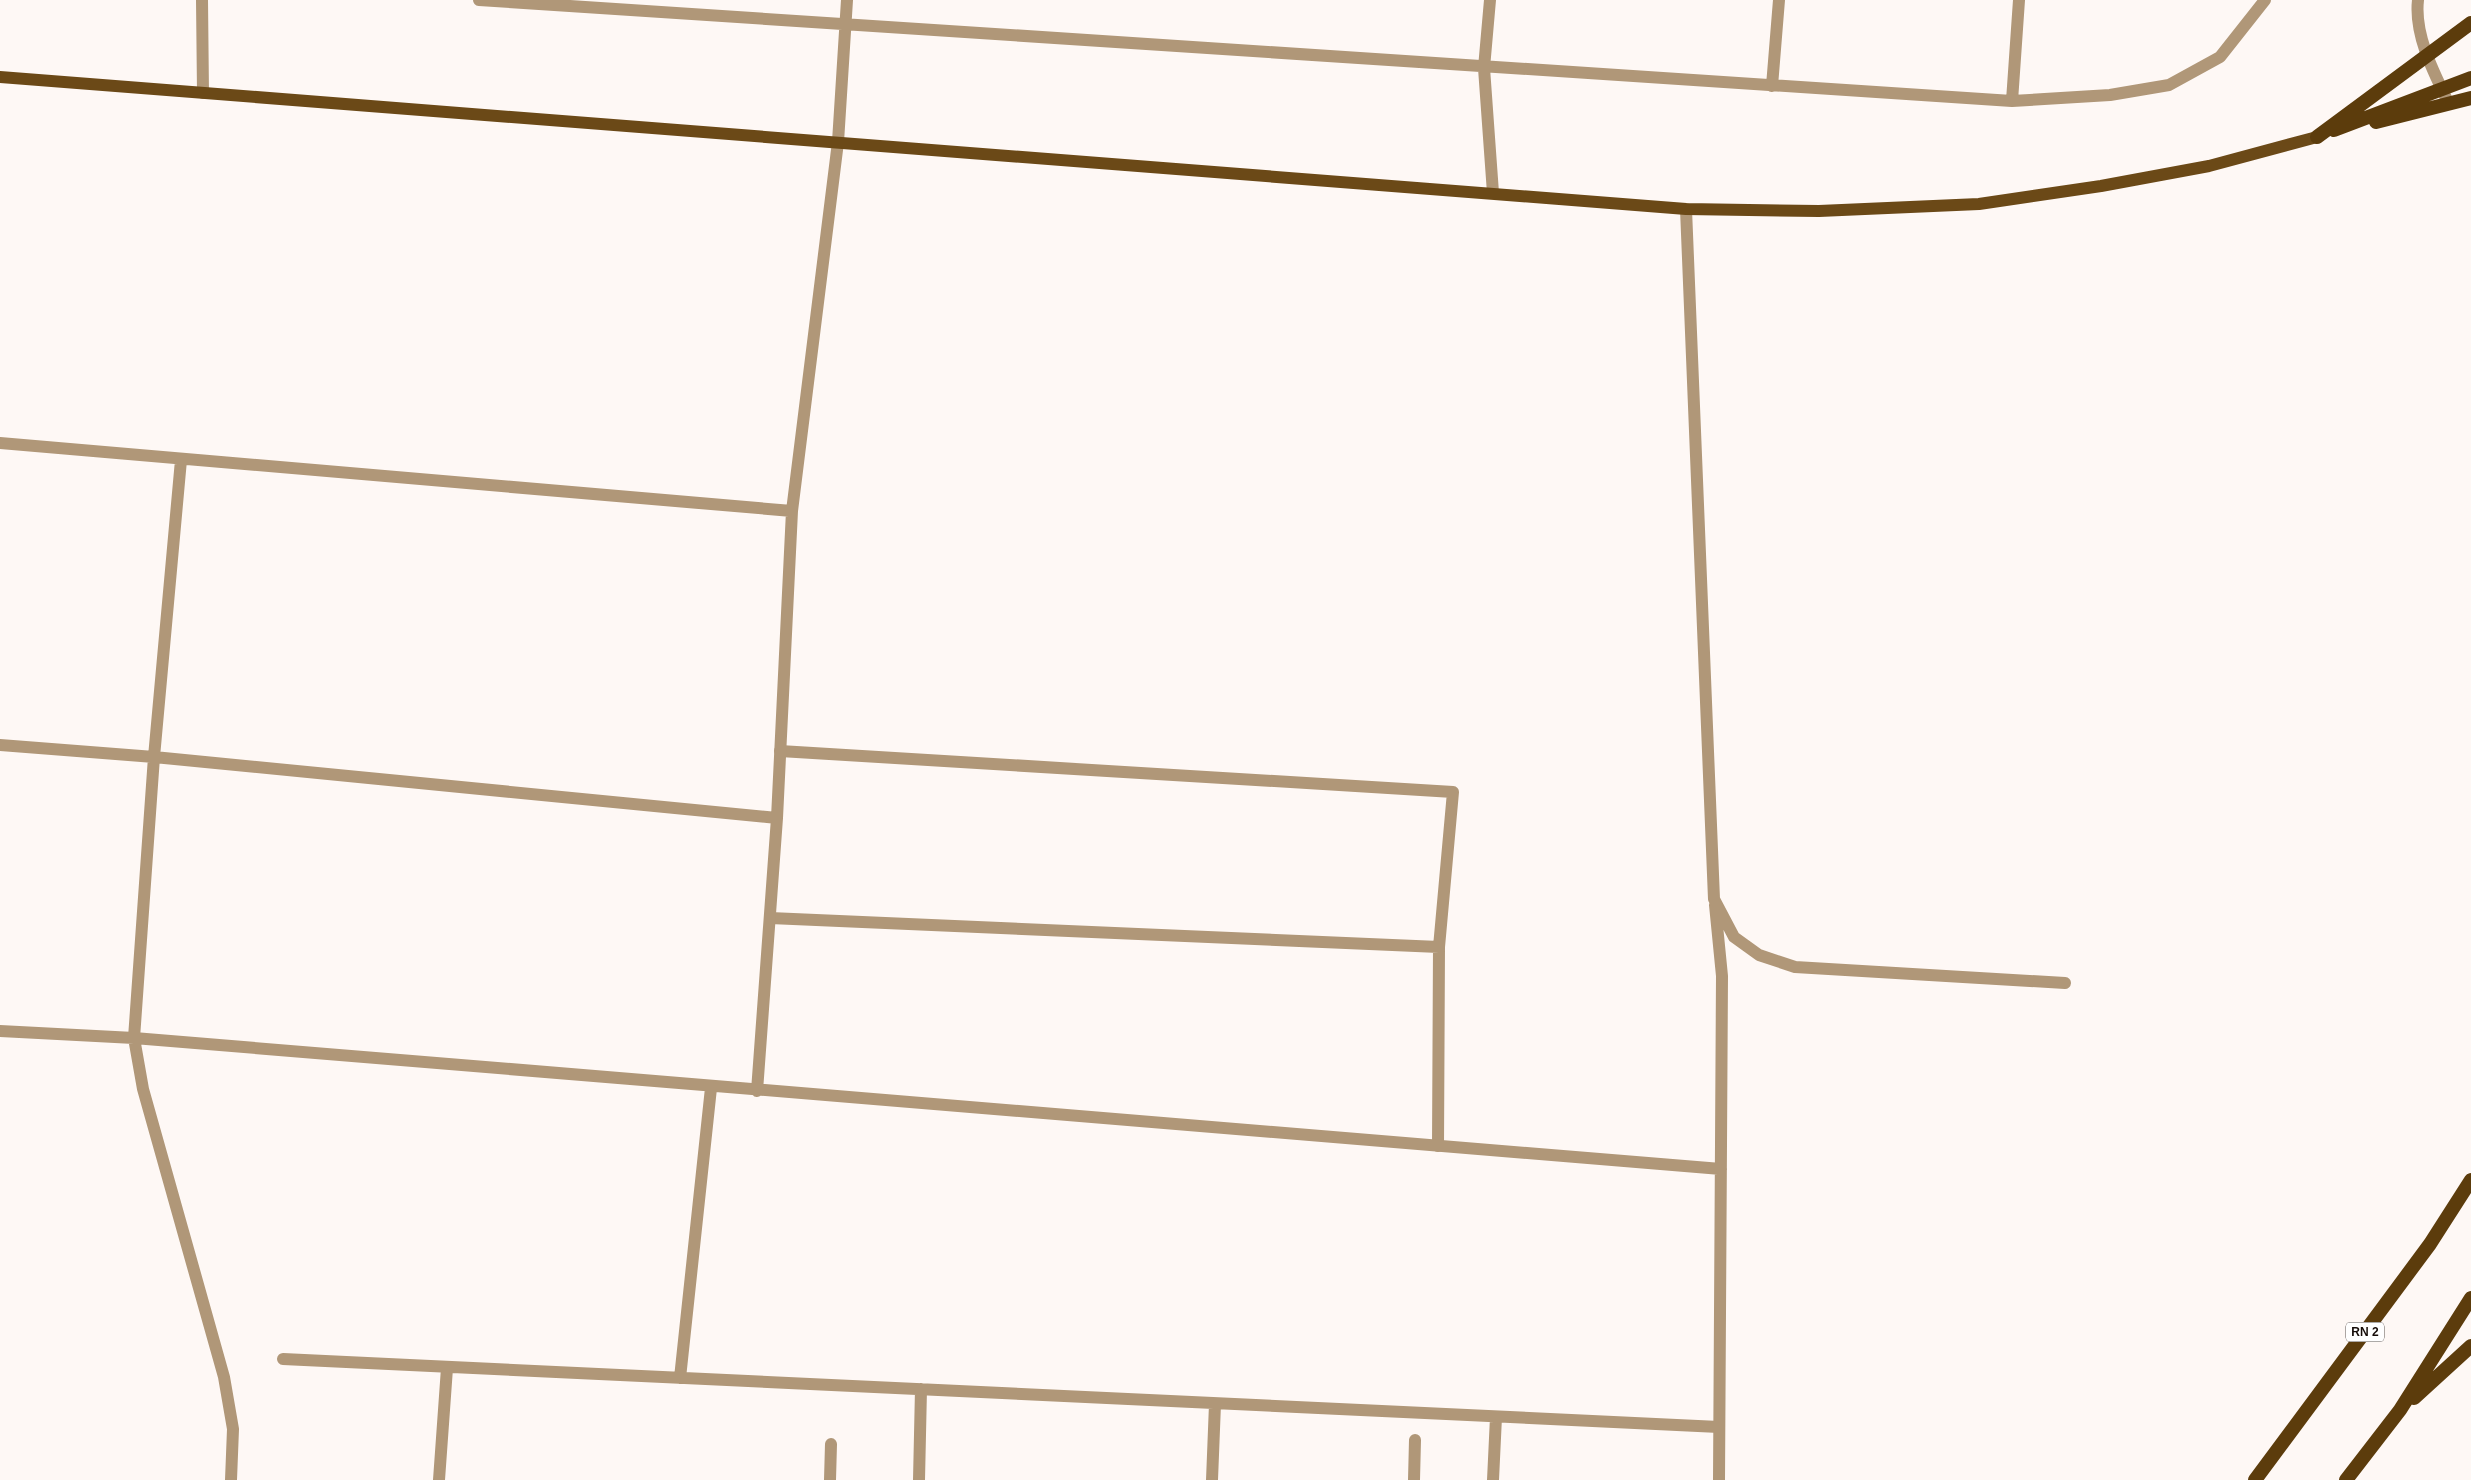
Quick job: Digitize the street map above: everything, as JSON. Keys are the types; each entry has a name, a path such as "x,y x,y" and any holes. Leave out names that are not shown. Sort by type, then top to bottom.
{"highway":[{"path":"2317,137 2471,24"},
{"path":"2317,137 2471,78"},
{"path":"2317,137 2471,98"},
{"name":"RN 2","path":"2255,1480 2430,1244 2471,1180"},
{"path":"2346,1480 2400,1410 2471,1298"},
{"path":"2400,1410 2471,1346"}],"main road":[{"path":"0,77 1686,209 1819,211 1979,204 2102,186 2209,166 2317,137"}],"street":[{"path":"202,0 203,93"},
{"path":"479,0 845,26 2012,101 2110,95 2169,85 2220,57 2265,0"},
{"path":"757,1091 777,818 792,511 838,142 847,0"},
{"path":"1490,0 1484,68 1493,193"},
{"path":"1772,86 1779,0"},
{"path":"2012,101 2019,0"},
{"path":"2418,0 2416,14 2428,55 2449,104"},
{"path":"1686,209 1714,899 1722,976 1719,1480"},
{"path":"0,443 792,511"},
{"path":"181,460 154,756 134,1038 143,1089 224,1377 233,1429 231,1480"},
{"path":"0,746 154,756 777,818"},
{"path":"780,751 1453,792 1439,947 1438,1146"},
{"path":"1714,899 1734,937 1759,955 1795,966 2065,983"},
{"path":"770,918 1439,947"},
{"path":"0,1031 134,1038 711,1088 1721,1169"},
{"path":"680,1378 711,1088"},
{"path":"284,1359 1719,1427"},
{"path":"439,1480 447,1368"},
{"path":"919,1480 921,1390"},
{"path":"1212,1480 1215,1404"},
{"path":"1493,1480 1496,1417"},
{"path":"1414,1480 1415,1440"},
{"path":"830,1480 831,1444"}]}
